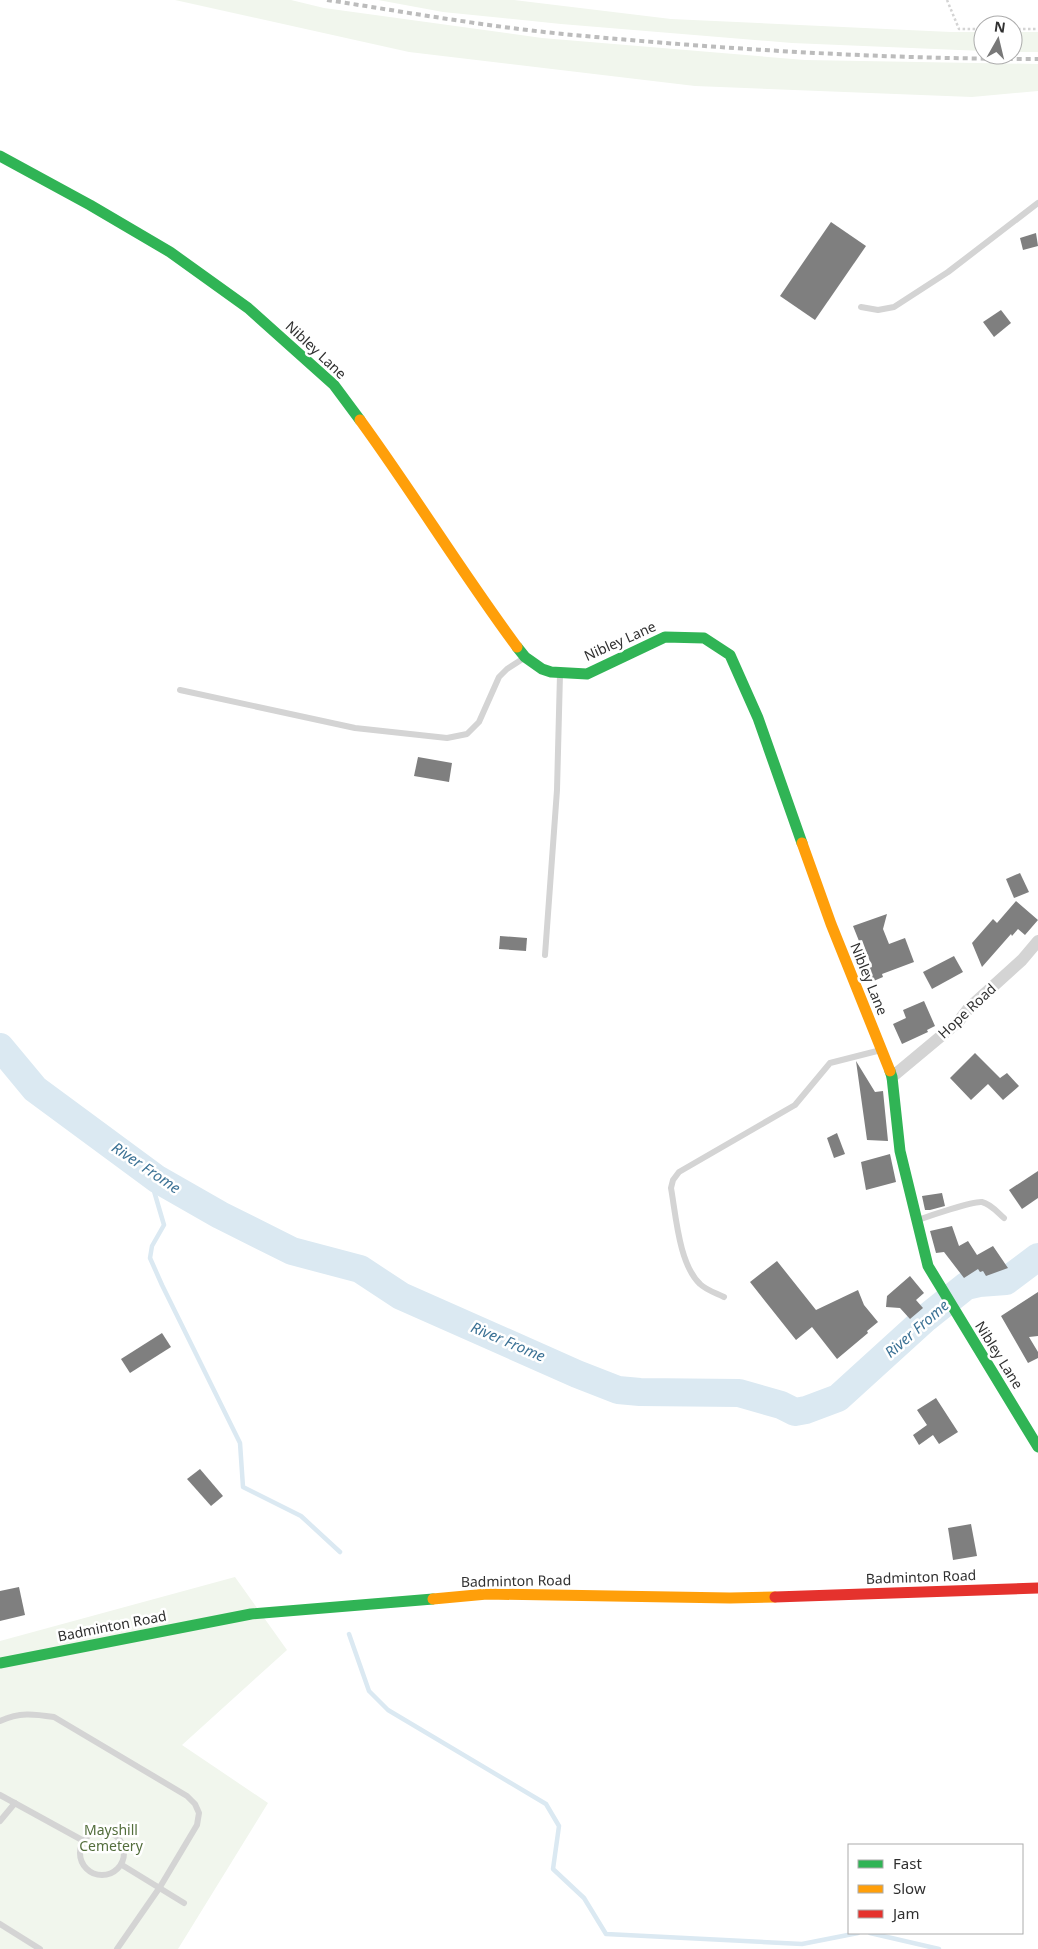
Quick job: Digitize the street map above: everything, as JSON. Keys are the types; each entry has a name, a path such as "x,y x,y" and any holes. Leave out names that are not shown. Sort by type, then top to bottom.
{"street":[{"name":"Nibley Lane","path":"0,156 90,205 170,252 248,308 334,385 389,460 438,536 486,605 525,657 542,668 560,674 587,674 666,636 704,638 730,655 758,718 831,924 892,1077 900,1151 928,1266 1038,1447"},
{"name":"Hope Road","path":"892,1077 958,1022 969,1008 1022,960 1038,941"},
{"name":"Badminton Road","path":"0,1663 252,1614 487,1594 730,1598 1038,1588"}],"lane":[{"path":"861,307 878,310 894,307 948,272 1038,203"},
{"path":"180,690 355,728 447,738 467,734 479,722 499,677 506,669 525,657"},
{"path":"545,955 557,790 560,674"},
{"path":"724,1297 702,1286 688,1267 684,1256 671,1188 673,1180 679,1172 795,1105 830,1063 881,1050"},
{"path":"917,1220 969,1204 982,1202 989,1205 1004,1218"},
{"path":"0,1721 14,1715 23,1714 54,1717 187,1796 199,1813 197,1825 160,1887 117,1949"},
{"path":"0,1795 82,1840"},
{"path":"0,1821 15,1803"},
{"path":"95,1831 108,1831 120,1839 123,1845 125,1851 122,1865 110,1875 99,1876 83,1867 79,1853 82,1840 95,1831"},
{"path":"122,1865 184,1902"},
{"path":"0,1924 40,1949"}],"path":[{"path":"947,0 959,30 973,30"},
{"path":"1023,30 1038,29"}],"green space":[{"path":"175,0 291,0 324,8 542,38 805,60 973,63 973,65 1038,64 1038,91 972,97 695,86 409,52"},
{"path":"378,0 514,0 671,19 973,32 973,51 792,43 561,24 443,12"},
{"path":"1023,32 1038,32 1038,52 1023,52"},
{"name":"Mayshill Cemetery","path":"235,1577 287,1650 182,1745 268,1803 178,1949 0,1949 0,1641"}],"building":[{"path":"831,222 866,246 815,320 780,296"},
{"path":"1036,233 1038,246 1023,250 1020,238"},
{"path":"1001,310 1011,323 994,337 983,322"},
{"path":"418,757 452,763 449,782 414,776"},
{"path":"1020,873 1029,892 1014,898 1006,879"},
{"path":"1016,901 1038,920 1025,935 1018,929 1012,936 1011,934 982,967 972,943 993,919 997,923"},
{"path":"887,914 883,929 889,944 905,938 914,962 882,974 883,977 869,983 864,970 872,967 862,940 859,941 853,926"},
{"path":"500,936 527,938 526,951 499,949"},
{"path":"954,956 963,972 932,989 923,972"},
{"path":"924,1001 935,1026 927,1030 928,1032 902,1044 893,1024 906,1018 903,1010"},
{"path":"975,1053 1000,1078 1007,1073 1019,1086 1003,1100 988,1084 971,1100 950,1078"},
{"path":"856,1061 875,1092 883,1091 888,1141 867,1140"},
{"path":"837,1133 845,1154 834,1158 827,1138"},
{"path":"890,1154 896,1182 866,1190 861,1162"},
{"path":"1038,1171 1038,1198 1022,1209 1009,1190"},
{"path":"942,1193 945,1206 925,1210 922,1196"},
{"path":"952,1226 959,1246 968,1241 977,1255 993,1246 1008,1268 986,1276 983,1271 980,1272 978,1269 964,1278 944,1252 936,1253 930,1231"},
{"path":"777,1261 816,1310 858,1290 864,1305 878,1322 837,1359 812,1327 796,1340 750,1282"},
{"path":"910,1276 924,1293 916,1300 923,1308 910,1319 900,1308 886,1307 887,1296"},
{"path":"1038,1292 1038,1336 1029,1337 1038,1352 1038,1358 1028,1363 1001,1316"},
{"path":"162,1333 171,1347 130,1373 121,1359"},
{"path":"936,1398 958,1432 939,1444 933,1435 919,1445 913,1435 927,1425 917,1410"},
{"path":"200,1469 223,1496 211,1506 187,1479"},
{"path":"971,1524 977,1556 953,1560 948,1528"},
{"path":"19,1587 25,1615 0,1621 0,1591"}],"waterway":[{"name":"River Frome","path":"0,1047 35,1089 157,1179 220,1215 292,1251 360,1269 401,1296 577,1374 618,1390 739,1393 781,1405 795,1412 806,1410 838,1398 926,1318 966,1286 1006,1281 1038,1257"},
{"path":"157,1179 154,1191 164,1225 152,1246 150,1258 240,1443 243,1487 301,1516 340,1552"},
{"path":"349,1634 369,1691 388,1710 546,1804 559,1826 553,1869 584,1898 606,1934 802,1944 853,1934"},
{"path":"874,1934 939,1949"}],"railway":[{"path":"327,0 563,34 741,49 859,55 1038,59"}],"traffic: fast":[{"path":"0,156 90,205 170,252 248,308 334,385 360,420"},
{"path":"517,647 525,657 542,669 551,672 587,674 665,637 704,638 730,655 758,718 802,843"},
{"path":"890,1071 900,1151 928,1266 1038,1447"},
{"path":"0,1663 251,1614 433,1599"}],"traffic: slow":[{"path":"360,420 517,647"},
{"path":"802,843 831,924 890,1071"},
{"path":"433,1599 487,1594 775,1597"}],"traffic: jam":[{"path":"775,1597 1038,1588"}]}
